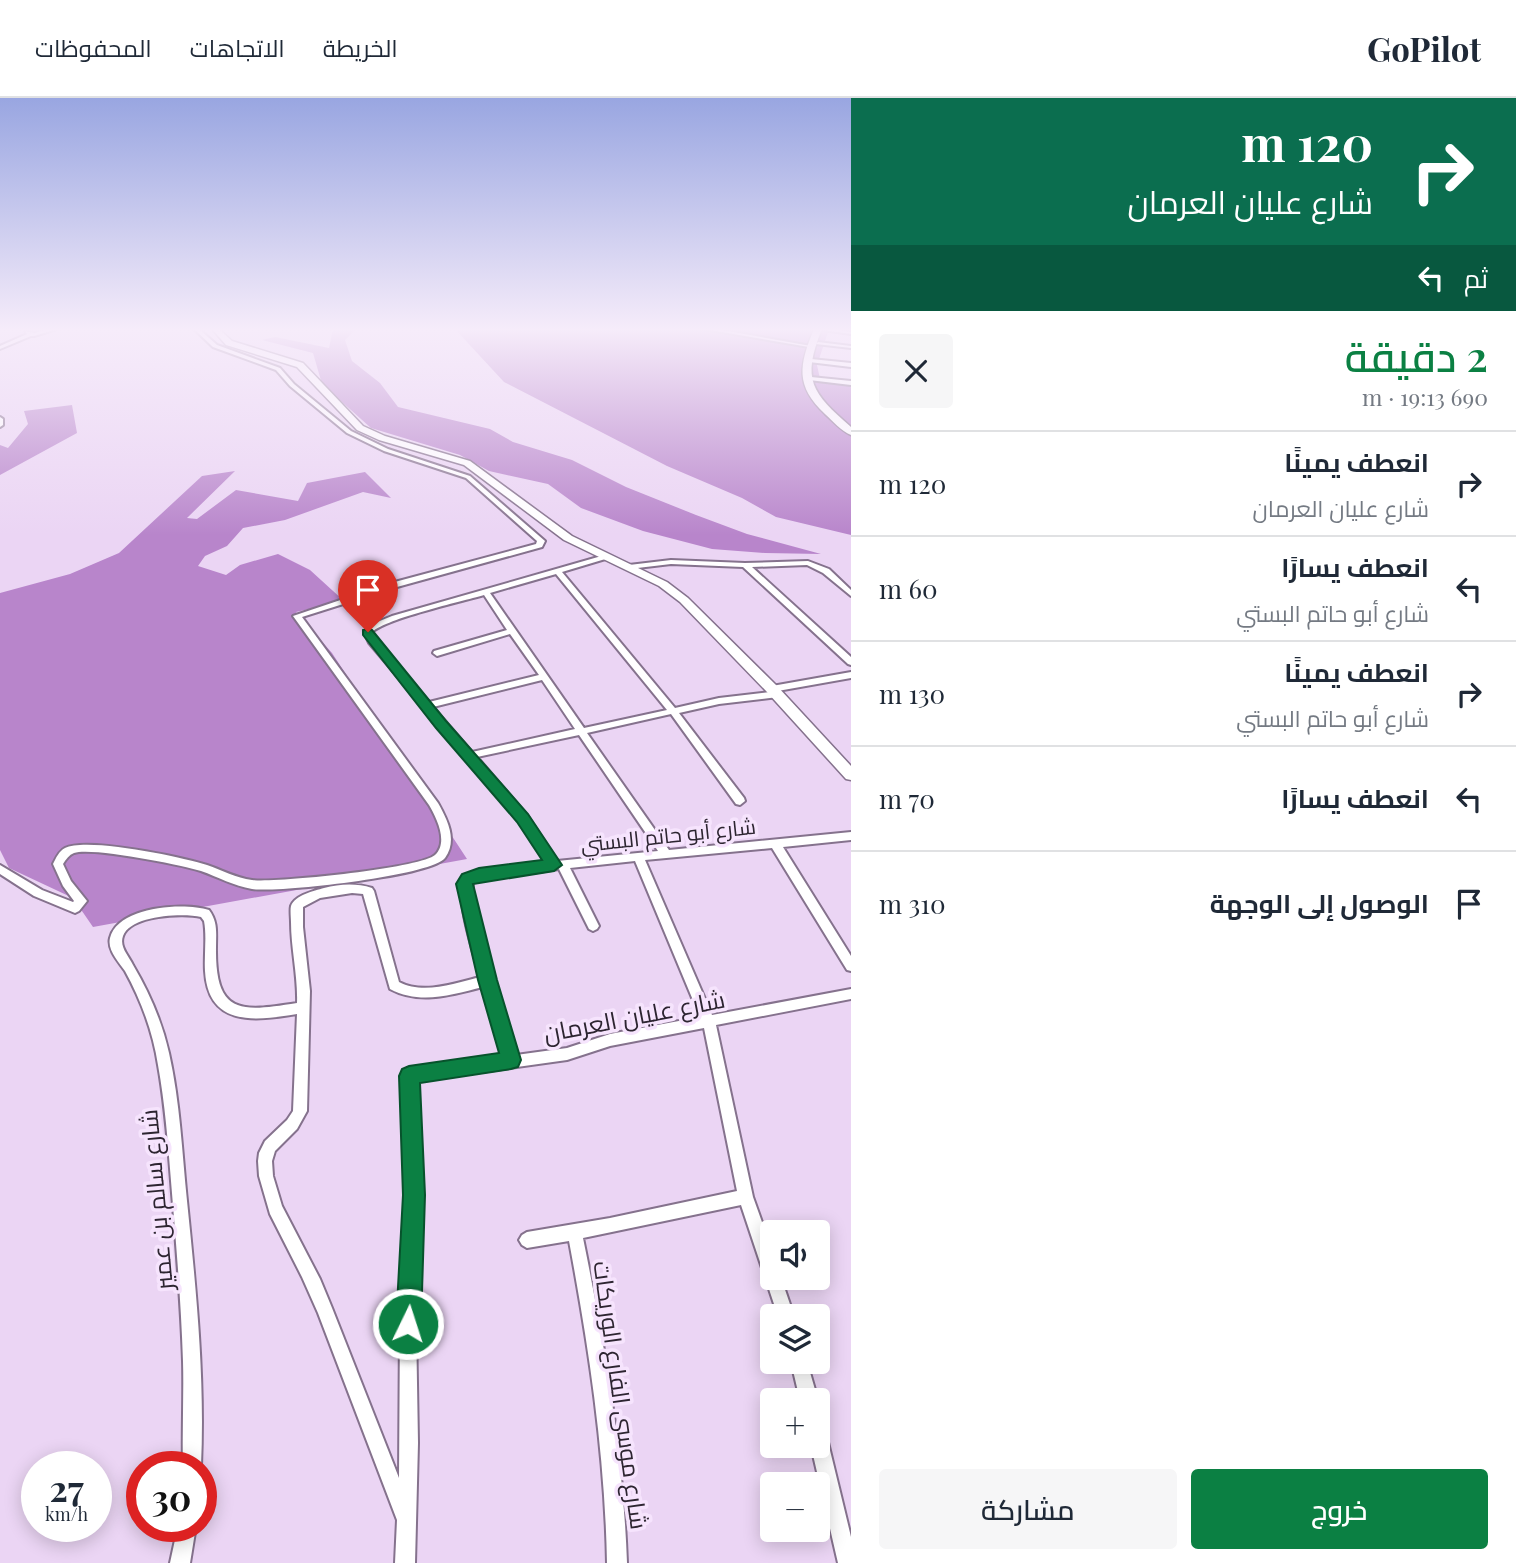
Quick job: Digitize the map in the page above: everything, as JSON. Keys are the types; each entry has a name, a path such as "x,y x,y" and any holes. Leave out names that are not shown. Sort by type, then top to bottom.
{"main road":[{"path":"331,397 360,428 382,438 467,463 510,492 561,533 663,584 684,600 775,692 851,775"},
{"path":"817,397 851,432"},
{"path":"823,397 851,425"}],"street":[{"path":"0,869 38,893 75,908 81,905 81,899 66,883 58,864 65,853 76,848 96,848 183,862 232,880 259,885 364,875 422,865 434,862 442,852 446,834 433,803 297,616 383,588 539,545 541,541 468,477 386,450 349,432 307,397"},
{"path":"0,419 0,425"},
{"path":"593,926 558,865 523,818 372,641 368,630 395,618 608,557"},
{"path":"629,567 671,562 814,564 851,594"},
{"path":"745,565 851,662"},
{"path":"557,572 672,710 740,800"},
{"path":"485,592 665,853"},
{"path":"436,653 511,631"},
{"path":"468,756 672,710 851,675"},
{"path":"426,706 543,677"},
{"name":"شارع أبو حاتم البستي","path":"511,1060 488,980 465,888 466,881 488,873 665,853 849,839"},
{"path":"775,843 851,966"},
{"path":"638,856 709,1023 746,1197 760,1239"},
{"path":"407,1519 314,1285 276,1207 266,1175 268,1148 293,1125 300,1111 303,1008 297,906 306,897 349,888 362,888 371,895 394,985 402,991 413,993 488,980"},
{"name":"شارع سالم بن عمير","path":"192,1451 192,1341 169,1090 154,1022 115,939 123,924 132,918 167,913 205,913 211,922 212,978 223,1004 243,1015 303,1008"},
{"name":"شارع عليان العرمان","path":"405,1563 408,1324 414,1237 409,1076 567,1054 610,1040 851,994"},
{"path":"527,1240 575,1234 746,1197"},
{"name":"شارع موسى الفارع الوريكات","path":"575,1234 600,1378 611,1474 617,1563"},
{"path":"823,1458 848,1563"},
{"path":"180,1563 184,1542"}],"shaded area":[{"path":"337,397 391,397 398,407 490,429 513,442 572,460 626,487 696,515 747,534 821,554 712,549 643,531 581,508 548,484 489,471 460,455 371,428"},
{"path":"534,397 851,397 851,535 776,517 742,498 667,466"},
{"path":"72,405 77,433 0,475 0,445 8,448 28,424 24,411"},
{"path":"235,471 187,518 197,519 236,490 298,501 307,483 365,472 391,498 363,492 285,520 243,528 227,546 205,556 198,566 226,575 240,565 278,554 310,570 344,601 296,612 332,653 467,859 93,927 73,898 9,868 0,850 0,593 70,574 119,553 202,476"}],"route":[{"path":"368,632 372,641 441,725 523,818 554,865 479,875 468,878 465,884 511,1060 409,1076 414,1237 408,1324"}]}
